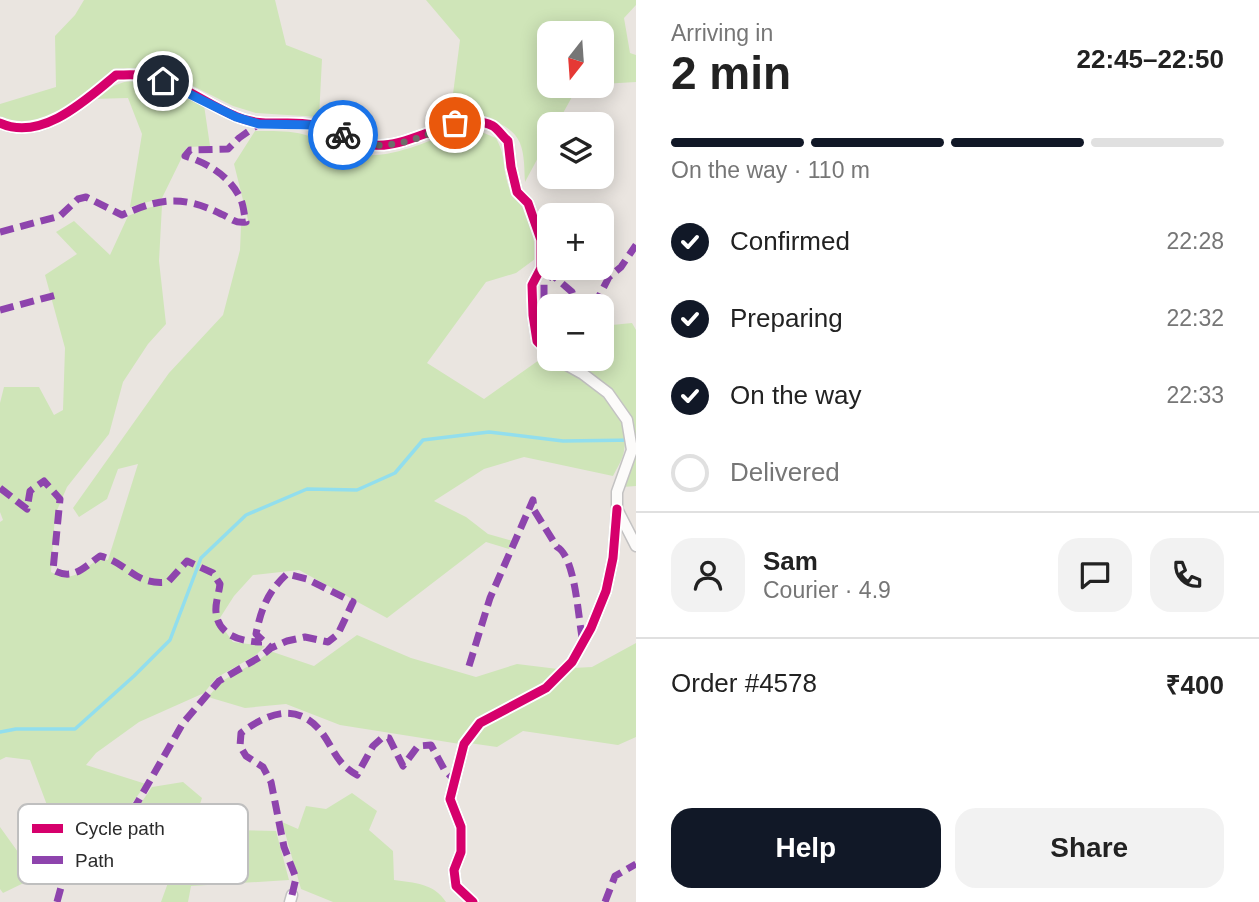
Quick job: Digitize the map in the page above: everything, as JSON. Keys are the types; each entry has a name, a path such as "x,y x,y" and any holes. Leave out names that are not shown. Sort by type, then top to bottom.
{"street":[{"path":"0,123 28,126 57,120 71,112 116,75 148,76 178,87 236,117 259,124 312,125 372,145 385,145 417,137 455,123 473,121 493,126 508,141 517,192 528,202 541,240 541,268 532,285 537,341"},
{"path":"473,902 456,886 454,870 461,852 461,827 450,799 464,744 480,723 546,688 572,662 592,628 606,591 613,558 617,492 632,450 627,420 608,393 578,371"},
{"path":"617,509 636,546"}],"green space":[{"path":"84,0 275,0 286,45 322,59 319,117 256,113 233,106 149,67 113,70 69,106 41,120 0,120 0,104 56,87 55,36 75,15"},
{"path":"426,0 636,0 636,5 624,18 630,53 636,55 636,82 614,83 614,21 537,21 537,98 571,98 564,112 537,112 537,160 525,182 522,148 508,128 480,118 450,117 460,40"},
{"path":"127,81 150,82 204,105 210,146 187,147 162,198 130,207 142,134 128,98 91,99 105,89"},
{"path":"460,129 479,131 496,138 503,155 509,188 530,223 535,259 516,273 486,282 427,363 484,399 537,362 537,371 570,373 599,393 620,419 624,434 624,451 613,476 524,457 484,469 434,501 466,517 488,534 513,541 509,549 486,542 387,618 299,570 253,575 234,596 218,621 233,642 265,646 256,655 216,678 204,693 139,722 96,753 86,765 146,784 132,804 47,804 30,760 6,757 0,760 0,522 3,520 0,512 0,403 4,387 39,387 54,415 63,410 65,348 45,275 77,254 56,232 74,221 110,255 128,216 162,205 159,261 166,324 148,344 123,382 109,434 67,487 55,515 51,572 65,577 77,574 100,558 108,560 138,464 118,469 107,499 79,517 73,508 169,373 223,315 240,250 241,226 249,224 234,164 255,131 295,133 365,155 389,153"},
{"path":"632,323 636,330 636,486 623,487 627,472 630,418 578,371 614,371 614,325"},
{"path":"357,635 411,658 476,677 517,664 558,669 542,685 479,718 460,744 340,725 286,704 245,708 208,697 222,681 270,651 314,666"},
{"path":"636,643 636,737 618,745 523,731 497,747 469,743 483,724 573,668 592,667"},
{"path":"183,782 202,798 200,804 140,804 152,787"},
{"path":"352,793 377,811 369,830 393,851 394,880 430,887 446,902 333,902 301,889 282,822 298,829 306,806 326,809"},
{"path":"0,827 18,852 18,884 22,884 3,893 0,889"},
{"path":"248,830 276,831 289,880 248,883"},
{"path":"168,884 224,884 191,886 188,902 161,902"}],"waterway":[{"path":"0,732 16,729 75,729 170,640 201,558 246,515 307,489 357,490 395,473 423,440 489,432 563,441 636,440"}],"marked path":[{"path":"0,232 60,216 78,199 86,197 122,215 160,202 183,201 236,221 246,222 241,200 231,184 210,167 185,156 190,150 228,149 259,124"},
{"path":"600,294 609,277 621,267 636,245"},
{"path":"544,294 544,284 551,274 573,294"},
{"path":"0,310 56,295"},
{"path":"533,315 537,311"},
{"path":"0,488 27,509 30,491 44,481 60,499 53,570 72,574 100,556 147,581 168,582 187,561 213,573 220,584 216,609 221,627 239,639 262,642"},
{"path":"469,666 490,598 533,500 534,510 568,563 583,642"},
{"path":"287,574 307,579 353,602 338,634 328,642 305,637 271,648 256,634 266,601 287,574"},
{"path":"137,804 183,723 219,681 271,648"},
{"path":"292,895 296,878 284,847 271,782 263,767 246,756 240,746 241,733 251,726 270,716 290,713 300,716 319,729 339,759 357,775 373,746 383,737 389,738 403,766 418,746 431,745 444,769 455,781"},
{"path":"605,902 615,876 636,864"},
{"path":"57,902 62,884"}],"cycle path":[{"path":"0,123 32,127 48,122 78,106 116,75 132,75 148,76 171,83 246,120 313,125 374,145 388,145 465,122 480,122 493,126 508,141 517,192 528,203 541,240 541,268 532,285 537,341"},
{"path":"473,902 456,886 454,870 461,852 461,827 450,799 464,744 480,723 546,688 572,662 591,628 606,591 613,558 617,509"}],"way so far":[{"path":"343,135 372,145 385,145 455,123"}],"route":[{"path":"163,81 236,117 259,124 312,125 343,135"}]}
